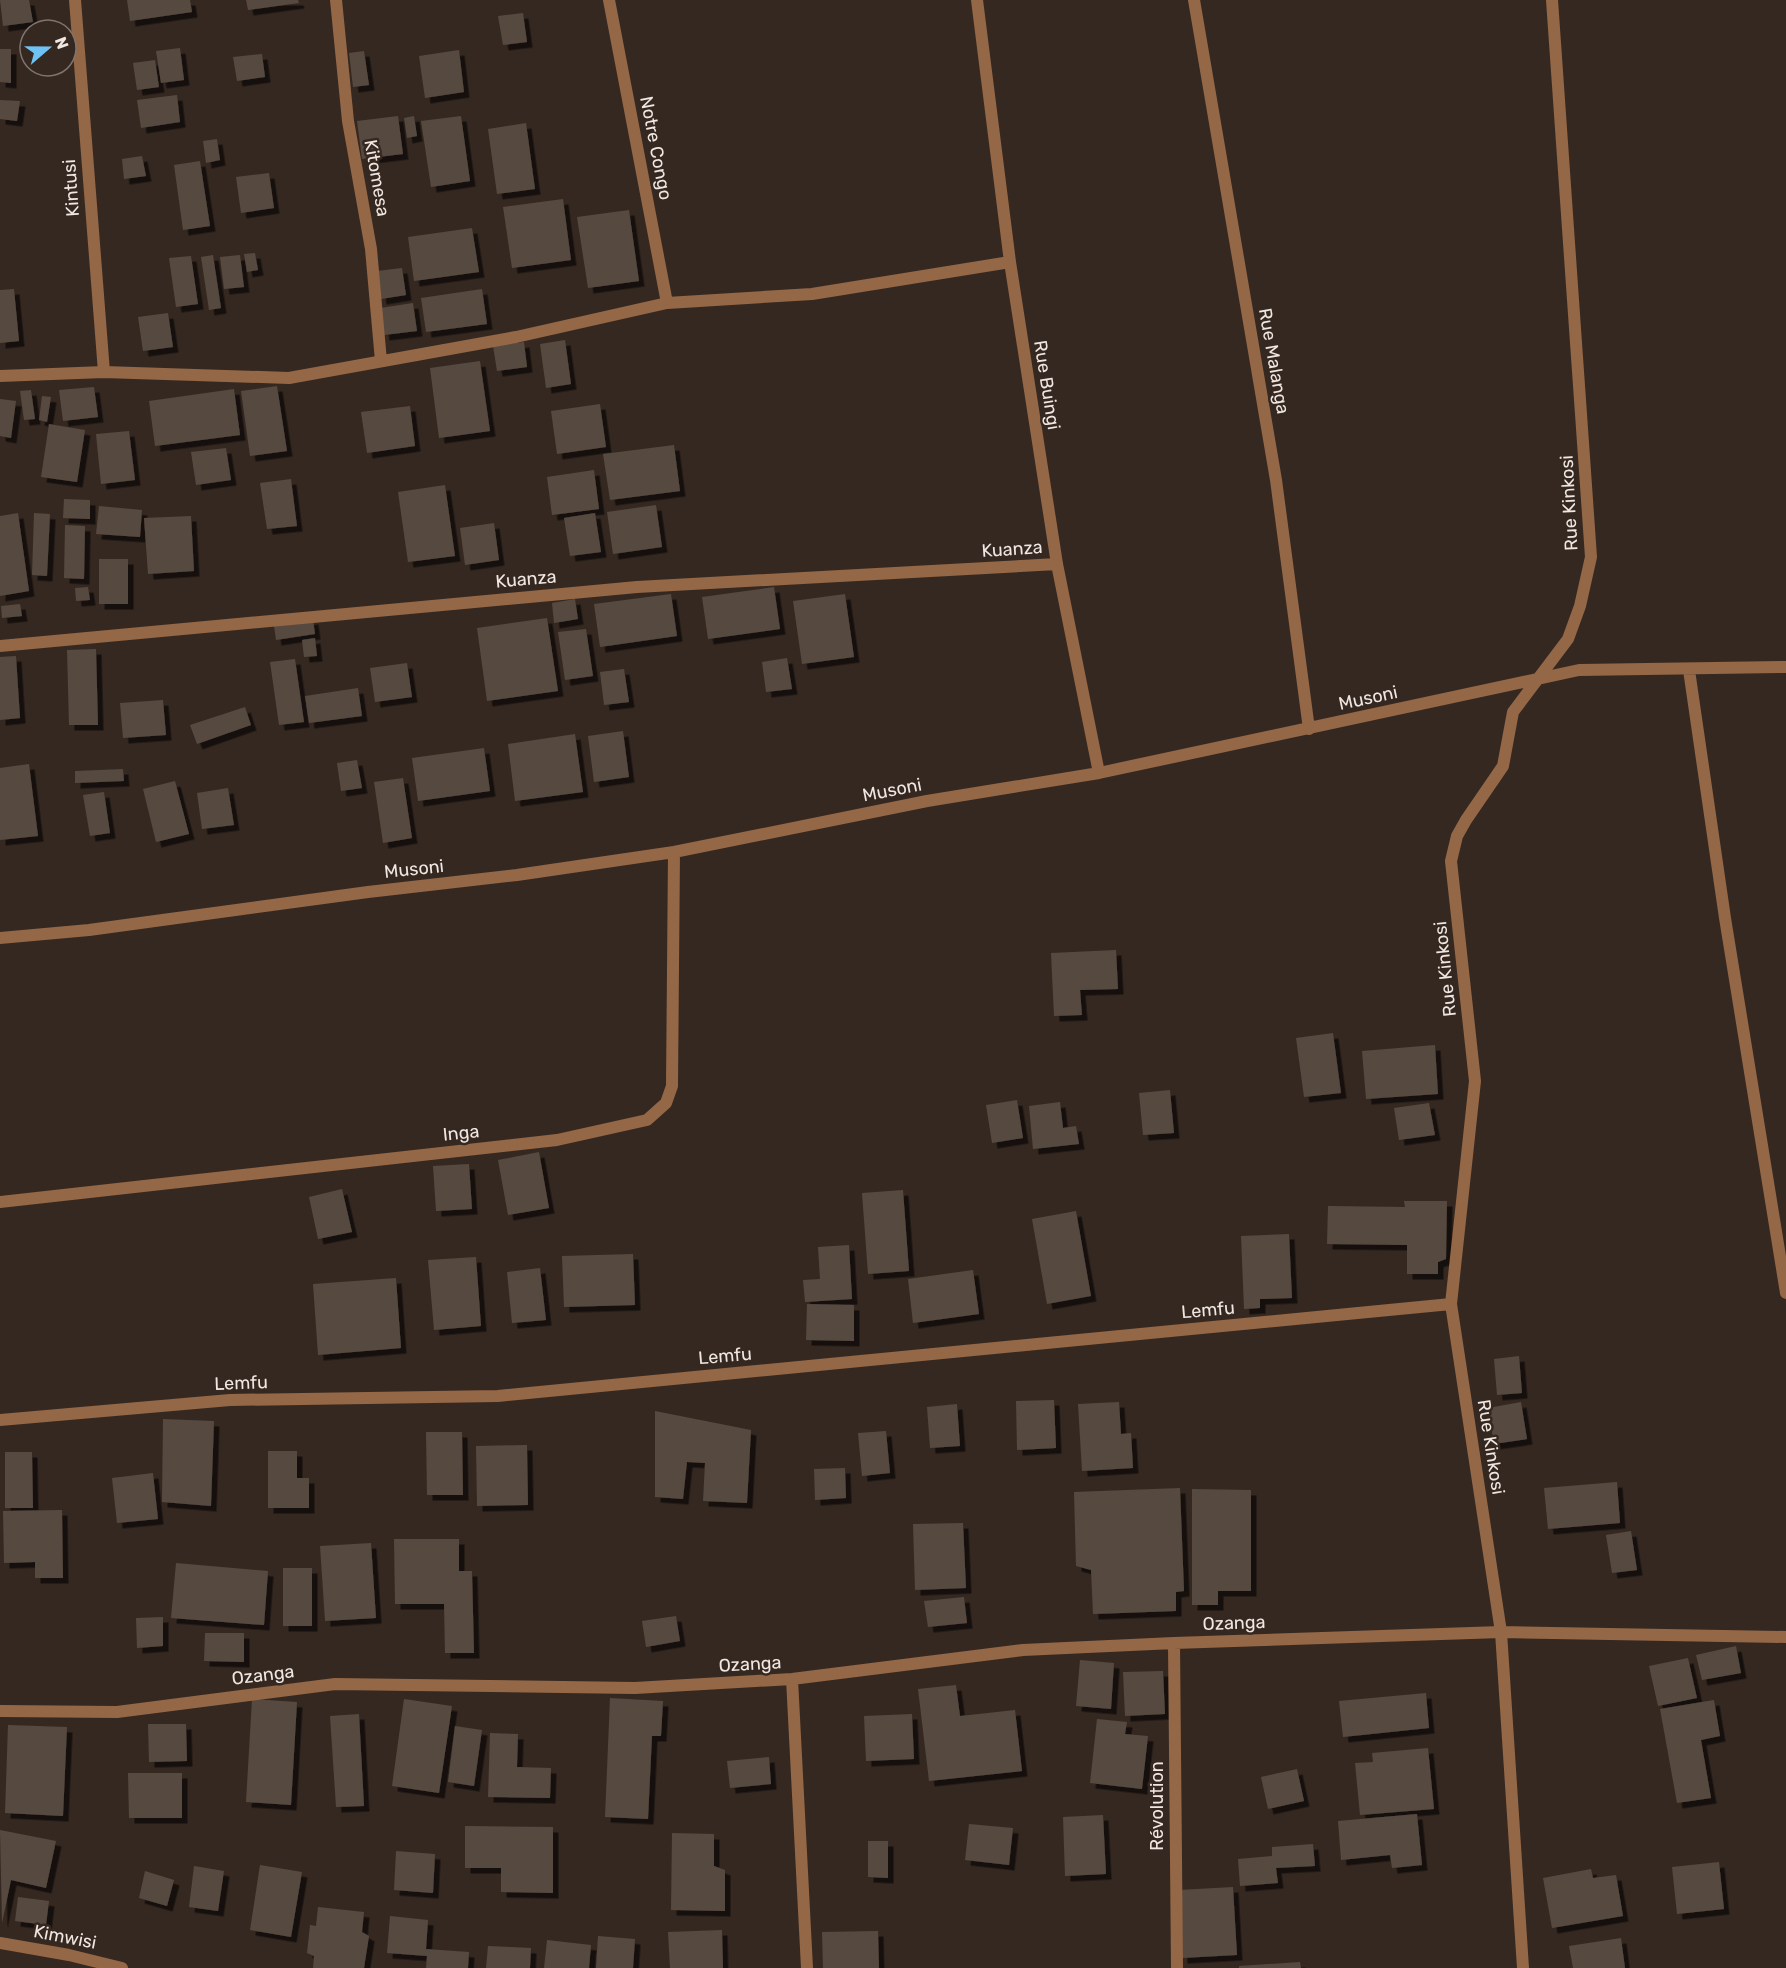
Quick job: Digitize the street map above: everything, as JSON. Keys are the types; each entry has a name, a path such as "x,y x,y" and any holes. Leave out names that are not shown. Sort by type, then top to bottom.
{"street":[{"name":"Kintusi","path":"75,0 104,372"},
{"name":"Kitomesa","path":"336,0 348,121 371,249 381,361"},
{"name":"Notre Congo","path":"609,0 668,303"},
{"name":"Rue Buingi","path":"977,0 1010,262 1057,564 1099,773"},
{"name":"Rue Malanga","path":"1194,0 1276,480 1309,729"},
{"name":"Rue Kinkosi","path":"1523,1968 1501,1632 1451,1304 1475,1081 1451,861 1457,836 1503,766 1513,712 1568,639 1580,606 1591,557 1552,0"},
{"path":"0,376 104,372 289,378 516,337 668,303 812,294 1010,262"},
{"name":"Kuanza","path":"0,646 637,587 1057,564"},
{"name":"Musoni","path":"0,938 89,930 368,892 517,876 674,852 927,801 1099,773 1309,729 1541,676 1579,670 1786,667"},
{"path":"1689,670 1727,930 1786,1293"},
{"name":"Inga","path":"0,1202 557,1140 647,1120 666,1103 672,1086 674,852"},
{"name":"Lemfu","path":"0,1420 230,1400 498,1396 1451,1304"},
{"name":"Ozanga","path":"0,1711 117,1712 335,1684 634,1688 792,1679 1023,1650 1174,1643 1501,1632 1786,1637"},
{"name":"Révolution","path":"1174,1643 1177,1968"},
{"path":"792,1679 807,1968"},
{"name":"Kimwisi","path":"0,1943 69,1954 122,1968"}],"building":[{"path":"0,0 29,0 32,18 18,18 18,24 3,26"},
{"path":"127,0 190,0 192,12 130,21"},
{"path":"246,0 298,0 299,3 248,10"},
{"path":"523,13 527,42 503,45 498,16"},
{"path":"180,48 184,80 161,83 156,51"},
{"path":"0,49 11,49 11,83 0,82"},
{"path":"459,50 464,92 425,98 419,56"},
{"path":"364,51 369,85 353,87 349,53"},
{"path":"262,54 265,77 237,81 233,57"},
{"path":"155,60 159,87 137,90 133,63"},
{"path":"177,95 180,122 141,128 137,100"},
{"path":"0,100 20,101 17,121 0,119"},
{"path":"398,116 403,154 362,159 357,121"},
{"path":"414,116 417,136 407,138 404,118"},
{"path":"461,116 470,181 431,187 421,121"},
{"path":"526,123 535,189 497,194 488,129"},
{"path":"217,139 220,160 206,163 203,141"},
{"path":"142,156 146,176 124,179 122,159"},
{"path":"200,161 210,226 183,230 174,165"},
{"path":"269,173 274,208 241,213 236,177"},
{"path":"563,199 571,260 512,268 503,207"},
{"path":"629,210 639,281 588,288 577,217"},
{"path":"472,228 479,272 414,281 408,237"},
{"path":"255,253 258,270 247,272 244,254"},
{"path":"213,255 221,308 209,310 201,257"},
{"path":"240,255 244,287 224,289 220,257"},
{"path":"191,256 198,304 176,307 169,258"},
{"path":"402,268 406,295 381,299 377,271"},
{"path":"14,289 19,341 0,343 0,290"},
{"path":"482,289 487,324 426,332 421,298"},
{"path":"413,303 417,331 384,335 380,308"},
{"path":"168,313 173,347 143,351 138,317"},
{"path":"565,340 571,384 546,388 540,344"},
{"path":"524,342 527,367 497,371 493,346"},
{"path":"480,361 490,431 439,438 430,368"},
{"path":"277,386 287,451 250,456 241,391"},
{"path":"94,387 98,417 63,421 59,390"},
{"path":"234,389 240,435 155,446 149,401"},
{"path":"31,390 35,419 24,420 20,391"},
{"path":"42,396 51,397 47,422 39,420"},
{"path":"0,399 16,401 11,438 0,436"},
{"path":"600,404 606,447 557,454 551,411"},
{"path":"410,406 415,446 367,453 361,412"},
{"path":"49,424 85,430 77,482 41,477"},
{"path":"129,431 135,480 101,484 96,434"},
{"path":"674,445 680,491 610,500 603,454"},
{"path":"226,448 231,480 196,485 191,452"},
{"path":"594,470 599,509 552,515 547,477"},
{"path":"291,479 297,526 267,529 260,483"},
{"path":"445,485 455,556 408,562 398,492"},
{"path":"64,499 90,500 90,519 63,518"},
{"path":"656,505 662,547 613,554 607,512"},
{"path":"99,506 142,510 140,537 96,534"},
{"path":"18,513 29,591 0,596 0,516"},
{"path":"34,513 50,514 47,576 32,575"},
{"path":"595,513 601,552 570,556 564,518"},
{"path":"191,516 194,571 148,574 144,518"},
{"path":"494,523 499,560 465,565 460,528"},
{"path":"65,525 85,526 84,579 64,578"},
{"path":"99,559 128,559 128,604 99,604"},
{"path":"88,587 90,600 76,601 75,588"},
{"path":"774,587 780,629 708,639 702,597"},
{"path":"671,594 677,636 600,647 594,604"},
{"path":"845,594 854,657 802,664 793,601"},
{"path":"575,599 578,619 554,623 552,603"},
{"path":"20,604 22,616 2,618 1,606"},
{"path":"547,618 558,691 487,701 477,628"},
{"path":"313,619 315,634 276,640 274,626"},
{"path":"586,629 593,676 565,680 558,632"},
{"path":"315,638 317,656 304,657 302,640"},
{"path":"96,649 98,725 69,725 67,650"},
{"path":"16,656 20,718 0,720 0,657"},
{"path":"787,658 792,689 766,692 762,662"},
{"path":"295,659 304,722 279,725 270,662"},
{"path":"407,663 412,697 375,702 370,668"},
{"path":"624,669 629,702 604,705 600,672"},
{"path":"358,688 362,716 309,723 305,696"},
{"path":"163,700 166,735 123,738 120,703"},
{"path":"245,707 251,725 197,744 190,725"},
{"path":"623,731 629,777 594,782 588,736"},
{"path":"575,734 583,792 515,801 508,744"},
{"path":"484,748 490,791 418,801 412,758"},
{"path":"357,760 362,788 341,791 337,763"},
{"path":"29,764 38,836 0,840 0,768"},
{"path":"123,769 124,781 75,783 75,771"},
{"path":"403,778 412,838 383,843 374,782"},
{"path":"175,781 189,834 156,842 143,789"},
{"path":"228,788 234,825 202,829 197,793"},
{"path":"104,792 110,833 90,836 83,795"},
{"path":"1116,950 1118,989 1080,990 1082,1015 1054,1016 1051,953"},
{"path":"1333,1033 1341,1093 1304,1097 1296,1038"},
{"path":"1435,1045 1438,1094 1366,1099 1362,1051"},
{"path":"1170,1090 1174,1133 1143,1135 1139,1093"},
{"path":"1017,1100 1023,1138 992,1143 986,1105"},
{"path":"1060,1102 1063,1128 1076,1126 1079,1144 1033,1149 1029,1106"},
{"path":"1429,1103 1435,1135 1399,1140 1394,1108"},
{"path":"539,1152 549,1208 508,1215 498,1160"},
{"path":"469,1164 472,1209 436,1211 433,1166"},
{"path":"342,1189 352,1232 318,1239 309,1197"},
{"path":"903,1190 909,1271 868,1274 862,1193"},
{"path":"1404,1201 1447,1201 1446,1259 1438,1262 1438,1274 1407,1274 1407,1245 1327,1244 1328,1206 1405,1207"},
{"path":"1076,1211 1091,1296 1047,1304 1032,1219"},
{"path":"1289,1234 1292,1298 1260,1299 1260,1308 1244,1309 1241,1236"},
{"path":"849,1245 852,1299 805,1302 803,1280 820,1279 818,1247"},
{"path":"633,1254 635,1305 564,1307 562,1256"},
{"path":"476,1257 481,1326 434,1330 428,1260"},
{"path":"540,1268 546,1320 512,1323 507,1272"},
{"path":"973,1270 979,1314 913,1323 908,1279"},
{"path":"396,1278 401,1348 318,1355 313,1284"},
{"path":"807,1304 854,1305 854,1341 806,1340"},
{"path":"1519,1356 1522,1393 1497,1395 1494,1359"},
{"path":"1054,1400 1056,1448 1017,1450 1016,1401"},
{"path":"1119,1402 1121,1434 1131,1433 1133,1468 1082,1471 1078,1404"},
{"path":"1521,1402 1527,1439 1494,1444 1488,1408"},
{"path":"957,1404 960,1446 930,1448 927,1407"},
{"path":"655,1411 751,1430 747,1503 703,1501 705,1463 687,1462 683,1499 655,1497"},
{"path":"163,1419 214,1421 211,1506 162,1502"},
{"path":"886,1431 890,1473 862,1476 858,1433"},
{"path":"426,1432 462,1432 463,1495 427,1495"},
{"path":"527,1445 528,1505 477,1506 476,1446"},
{"path":"268,1451 297,1451 297,1478 309,1478 309,1508 268,1508"},
{"path":"5,1452 32,1452 33,1508 5,1508"},
{"path":"845,1468 846,1498 815,1500 814,1469"},
{"path":"153,1473 158,1519 117,1523 112,1478"},
{"path":"1617,1482 1620,1523 1548,1529 1544,1488"},
{"path":"1180,1488 1184,1591 1176,1592 1176,1611 1093,1614 1091,1570 1076,1566 1074,1492"},
{"path":"1192,1489 1251,1490 1251,1591 1218,1591 1218,1605 1192,1605"},
{"path":"62,1510 63,1578 35,1578 35,1562 4,1563 3,1511"},
{"path":"963,1523 966,1588 915,1590 913,1524"},
{"path":"1631,1531 1637,1570 1612,1573 1606,1535"},
{"path":"394,1539 459,1539 459,1571 472,1571 474,1653 445,1653 444,1604 395,1604"},
{"path":"371,1543 376,1618 325,1621 320,1546"},
{"path":"176,1563 268,1571 264,1625 171,1618"},
{"path":"283,1568 312,1568 312,1626 283,1626"},
{"path":"964,1597 967,1623 928,1627 924,1601"},
{"path":"676,1616 680,1641 646,1647 642,1621"},
{"path":"163,1617 163,1646 137,1648 136,1618"},
{"path":"205,1633 244,1633 244,1662 204,1661"},
{"path":"1736,1646 1741,1673 1702,1680 1696,1655"},
{"path":"1688,1658 1697,1698 1658,1706 1649,1666"},
{"path":"1080,1660 1114,1663 1111,1709 1076,1706"},
{"path":"1163,1671 1165,1714 1125,1716 1123,1672"},
{"path":"956,1685 960,1716 1015,1710 1022,1771 929,1781 918,1689"},
{"path":"1426,1693 1429,1728 1343,1737 1339,1701"},
{"path":"610,1698 663,1701 661,1736 652,1736 648,1819 605,1817"},
{"path":"252,1699 297,1702 291,1805 246,1802"},
{"path":"404,1699 452,1706 439,1793 392,1786"},
{"path":"1714,1700 1720,1736 1701,1740 1711,1798 1677,1803 1660,1709"},
{"path":"359,1714 364,1806 336,1807 330,1716"},
{"path":"912,1714 914,1759 866,1761 864,1716"},
{"path":"1097,1719 1127,1722 1125,1734 1148,1736 1142,1789 1090,1783"},
{"path":"148,1724 186,1724 187,1761 149,1762"},
{"path":"8,1725 67,1727 63,1816 5,1813"},
{"path":"455,1726 482,1730 474,1786 448,1782"},
{"path":"490,1733 518,1734 517,1767 551,1768 550,1798 488,1797"},
{"path":"1428,1748 1434,1809 1360,1815 1355,1763 1373,1762 1372,1753"},
{"path":"769,1757 771,1784 730,1788 727,1761"},
{"path":"1297,1769 1304,1801 1268,1809 1261,1777"},
{"path":"128,1773 182,1773 182,1818 129,1818"},
{"path":"1417,1814 1422,1865 1392,1868 1390,1855 1341,1860 1338,1821"},
{"path":"1103,1815 1106,1874 1065,1876 1063,1817"},
{"path":"969,1824 1013,1828 1009,1865 965,1860"},
{"path":"465,1826 553,1827 553,1893 501,1892 501,1868 465,1868"},
{"path":"0,1830 56,1841 46,1888 11,1880 2,1923"},
{"path":"672,1833 714,1834 714,1866 725,1870 725,1911 671,1910"},
{"path":"868,1841 888,1841 888,1878 868,1877"},
{"path":"1313,1844 1315,1866 1276,1868 1278,1883 1240,1886 1238,1859 1272,1856 1272,1847"},
{"path":"396,1851 435,1854 433,1893 394,1890"},
{"path":"1719,1862 1724,1909 1677,1914 1672,1867"},
{"path":"260,1865 302,1872 291,1937 250,1930"},
{"path":"194,1866 224,1871 218,1911 189,1907"},
{"path":"1591,1869 1593,1878 1616,1875 1623,1916 1552,1928 1543,1878"},
{"path":"145,1871 174,1880 167,1906 139,1898"},
{"path":"1233,1887 1237,1955 1182,1958 1179,1890"},
{"path":"18,1897 49,1901 46,1925 15,1921"},
{"path":"318,1907 364,1912 362,1932 369,1936 364,1968 313,1968 314,1956 307,1953 310,1925 316,1926"},
{"path":"390,1916 428,1920 426,1949 469,1952 468,1968 426,1968 427,1956 387,1953"},
{"path":"722,1930 723,1968 670,1968 668,1932"},
{"path":"878,1931 879,1968 823,1968 822,1932"},
{"path":"598,1936 635,1939 633,1968 596,1968"},
{"path":"1621,1938 1625,1968 1573,1968 1569,1946"},
{"path":"547,1940 591,1945 589,1968 544,1968"},
{"path":"488,1946 531,1948 530,1968 486,1968"},
{"path":"1300,1962 1301,1968 1239,1968 1239,1966"}]}
